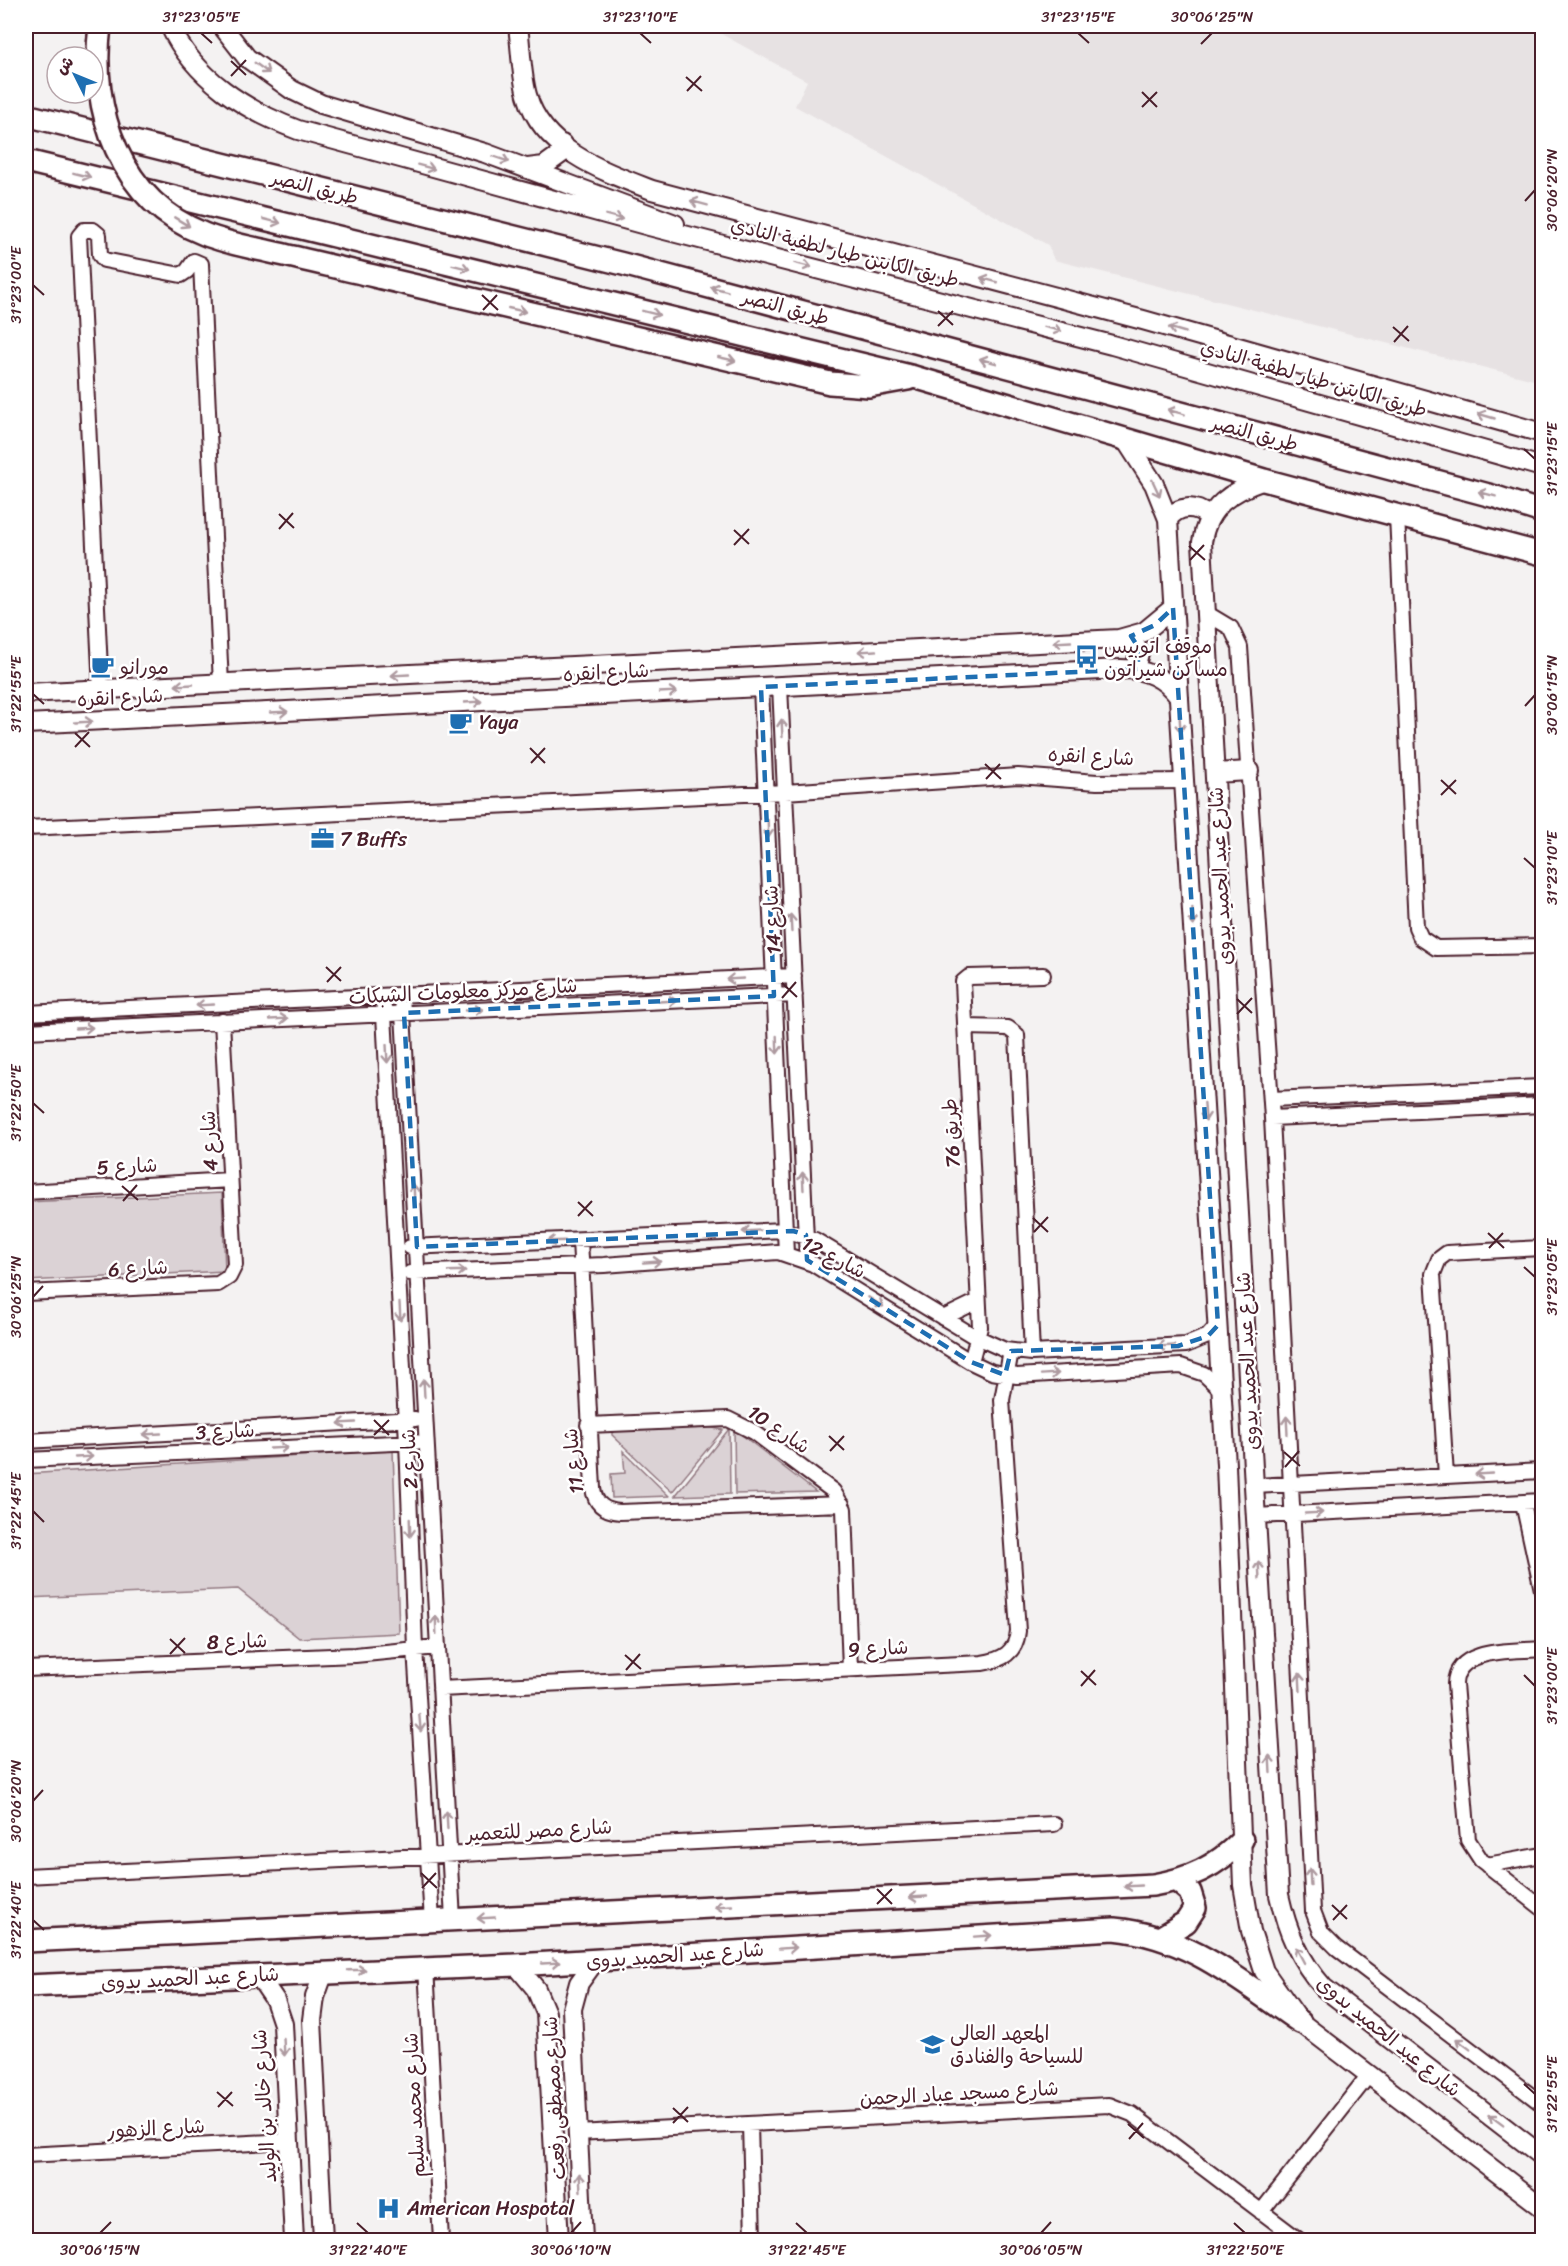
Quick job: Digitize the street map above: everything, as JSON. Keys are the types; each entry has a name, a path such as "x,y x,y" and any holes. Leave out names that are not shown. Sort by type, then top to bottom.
{"main road":[{"path":"99,26 98,80 108,129 126,169 169,215 204,234 830,383 869,386 914,377"},
{"name":"طريق الكابتن طيار لطفية النادي","path":"170,26 201,69 215,84 246,107 298,130 370,152 1113,345 1542,467"},
{"path":"222,26 247,58 292,90 321,104 526,168 666,219 691,236"},
{"name":"طريق الكابتن طيار لطفية النادي","path":"518,26 527,95 534,113 561,144 576,156 602,170 652,190 1143,320 1542,432"},
{"name":"طريق النصر","path":"26,115 635,267 1497,497 1542,512"},
{"path":"526,168 552,162 562,153 561,144"},
{"name":"طريق النصر","path":"26,161 914,377 1264,480 1542,554"},
{"name":"شارع عبد الحميد بدوى","path":"1125,439 1154,484 1168,519 1222,1391 1246,1908 1257,1951 1274,1988 1300,2022"},
{"path":"1168,519 1178,510 1191,507 1208,516 1229,495 1264,480"},
{"name":"شارع عبد الحميد بدوى","path":"1208,516 1202,542 1254,1486 1276,1862 1286,1927 1304,1964 1324,1988 1542,2156"},
{"name":"شارع انقره","path":"26,693 1131,636 1155,625 1173,608"},
{"path":"1131,636 1139,653 1135,669"},
{"name":"شارع انقره","path":"26,724 1135,669 1160,678 1179,697"},
{"path":"1215,773 1249,771"},
{"path":"26,1941 1153,1885 1177,1881 1207,1869 1242,1840"},
{"path":"1161,1937 1186,1922 1195,1908 1190,1892 1177,1881"},
{"name":"شارع عبد الحميد بدوى","path":"26,1986 595,1961 1089,1930 1140,1932 1161,1937 1219,1966 1300,2022 1542,2207"},
{"name":"شارع مصطفى رفعت","path":"583,2241 572,2009 579,1983 595,1961"},
{"name":"شارع مصطفى رفعت","path":"516,1965 536,1989 546,2013 559,2241"},
{"path":"322,2241 313,2009 324,1972"},
{"name":"شارع خالد بن الوليد","path":"258,1975 268,1988 280,2013 294,2241"},
{"path":"546,2013 555,2004 567,2005 572,2009"},
{"path":"280,2013 313,2009"}],"street":[{"path":"101,690 79,236 84,230 93,230 99,235 100,255 104,260 182,274 194,261 201,264 221,684"},
{"path":"1397,515 1416,927 1421,938 1436,948 1542,946"},
{"path":"1206,613 1231,628 1240,647 1271,1099 1311,1901 1321,1932 1337,1948 1542,2104"},
{"name":"شارع 14","path":"780,686 807,1260"},
{"name":"شارع 14","path":"761,687 786,1254"},
{"name":"شارع انقره","path":"26,828 766,793 1018,776 1098,782 1184,781"},
{"name":"طريق 76","path":"971,1362 979,1339 963,984 966,978 1043,975"},
{"name":"شارع مركز معلومات الشبكات","path":"26,1013 794,976"},
{"name":"شارع 2","path":"402,995 453,1920"},
{"name":"شارع مركز معلومات الشبكات","path":"26,1030 795,995"},
{"name":"شارع 2","path":"383,996 406,1419 414,1648 432,1921"},
{"name":"شارع 4","path":"222,1022 234,1258"},
{"path":"965,1027 1008,1028 1017,1035 1032,1353"},
{"path":"1271,1099 1542,1087"},
{"path":"1272,1118 1542,1105"},
{"name":"شارع 5","path":"26,1192 230,1180"},
{"name":"شارع 12","path":"397,1247 784,1230 806,1236 979,1339 1011,1351 1032,1353 1186,1345 1208,1336 1218,1325"},
{"name":"شارع 11","path":"580,1240 593,1494 600,1506 608,1510 842,1504"},
{"path":"1446,1476 1433,1274 1436,1264 1447,1253 1542,1248"},
{"name":"شارع 12","path":"399,1274 581,1266 759,1252 786,1254 807,1260 971,1362 1005,1375 1181,1366 1204,1374 1222,1391"},
{"name":"شارع 6","path":"26,1293 218,1284 229,1277 234,1258"},
{"path":"943,1318 978,1300"},
{"name":"شارع 9","path":"440,1689 988,1662 1006,1655 1014,1646 1018,1624 1003,1411 1005,1375 1011,1351"},
{"name":"شارع 3","path":"26,1441 426,1418"},
{"name":"شارع 10","path":"588,1425 728,1419 754,1432 833,1491 842,1504"},
{"name":"شارع 3","path":"26,1460 427,1441"},
{"path":"1254,1486 1542,1471"},
{"path":"1256,1516 1542,1502"},
{"path":"1523,1503 1542,1590"},
{"path":"842,1504 850,1669"},
{"name":"شارع 8","path":"26,1669 355,1655 437,1647"},
{"path":"1542,1649 1473,1658 1461,1665 1456,1677 1467,1833 1476,1855 1542,1908"},
{"name":"شارع مصر للتعمير","path":"26,1876 1054,1824"},
{"path":"1487,1865 1542,1855"},
{"name":"شارع محمد سليم","path":"426,1967 441,2241"},
{"path":"1261,2212 1368,2076"},
{"name":"شارع مسجد عباد الرحمن","path":"578,2133 1109,2105 1132,2114 1299,2241"},
{"path":"750,2124 753,2241"},
{"name":"شارع الزهور","path":"26,2155 289,2141"}],"highlighted area":[{"path":"1173,608 1218,1325 1208,1336 1178,1346 1011,1351 1005,1375 971,1362 807,1260 806,1235 793,1231 417,1247 404,1013 774,996 761,687 1138,669 1138,647 1131,636 1155,625"}],"shaded area":[{"path":"716,26 1542,26 1542,382 1054,260 1048,245 795,106 807,81 714,30"},
{"path":"222,1193 225,1271 26,1281 26,1202"},
{"path":"708,1427 723,1430 672,1492 612,1435 612,1431"},
{"path":"729,1429 730,1494 675,1496"},
{"path":"734,1429 816,1492 735,1494"},
{"path":"393,1450 399,1633 299,1638 238,1589 26,1598 26,1474"},
{"path":"623,1451 669,1496 612,1498 611,1474 625,1473"}],"place":[{"name":"موقف اتوبيس مساكن شيراتون","path":"1086,657"},
{"name":"مورانو","path":"102,667"},
{"name":"Yaya","path":"461,722"},
{"name":"7 Buffs","path":"322,839"},
{"name":"المعهد العالى للسياحة والفنادق","path":"932,2045"},
{"name":"American Hospotal","path":"389,2208"}]}
